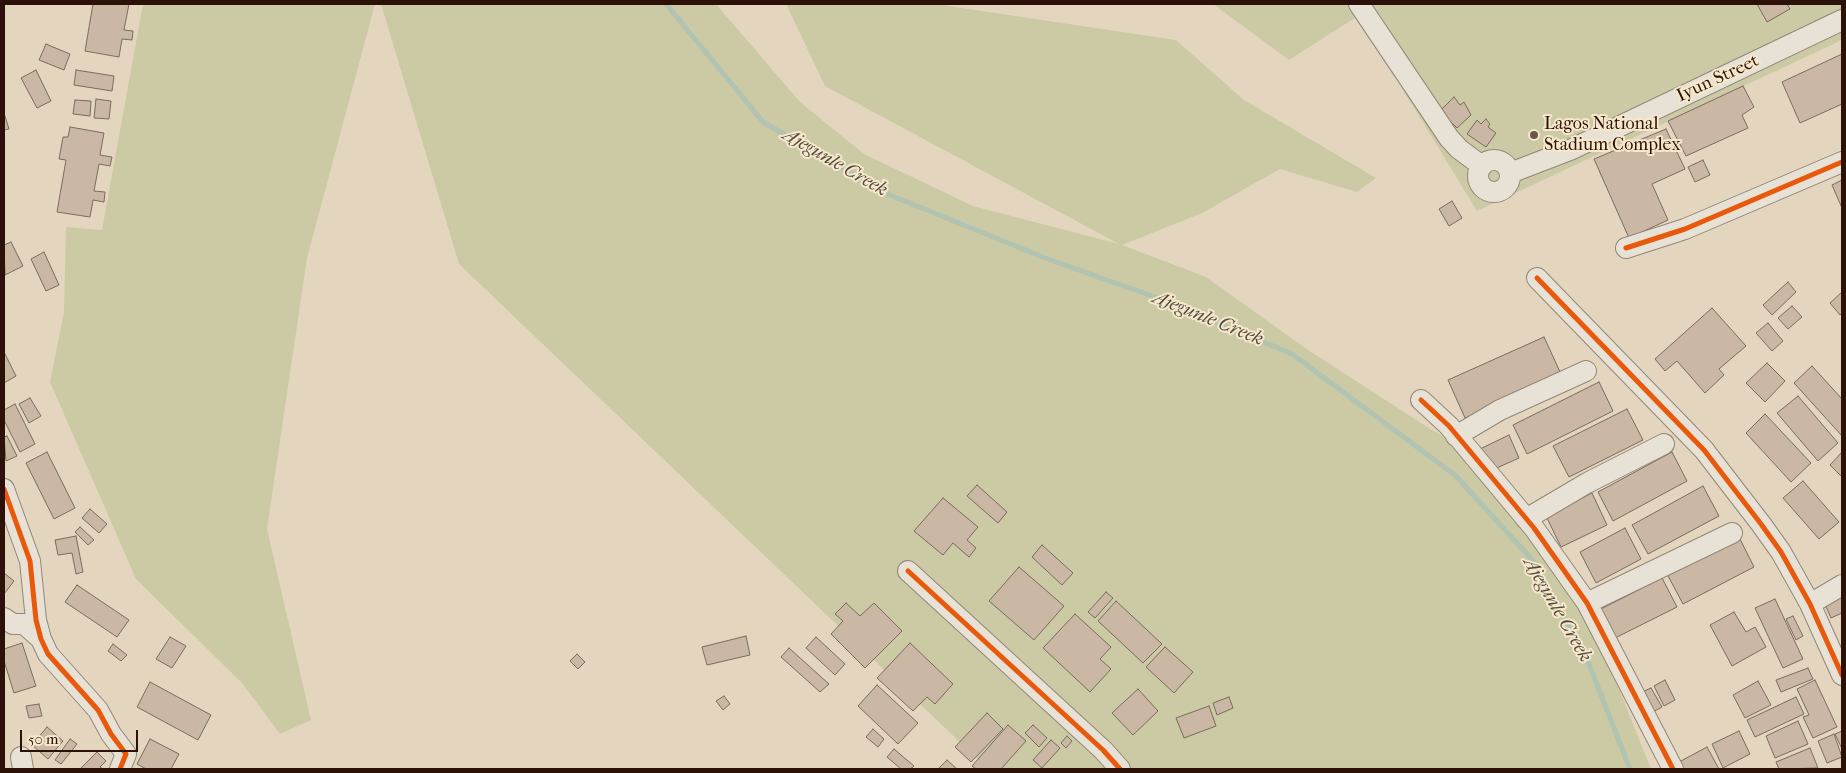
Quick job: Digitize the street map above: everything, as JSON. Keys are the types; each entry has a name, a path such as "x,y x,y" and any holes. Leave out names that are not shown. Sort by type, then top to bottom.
{"street":[{"name":"Iyun Street","path":"1359,4 1449,138 1459,149 1482,166 1478,181 1484,189 1493,193 1506,187 1510,173 1570,150 1842,20"},
{"path":"1626,248 1685,229 1842,162"},
{"path":"1537,278 1704,450 1781,552 1810,604 1842,675"},
{"path":"1456,436 1500,410 1586,371"},
{"path":"1421,400 1456,436 1526,519 1586,603 1673,769"},
{"path":"1526,519 1588,483 1664,444"},
{"path":"4,489 30,561 36,620 41,639 48,654 98,710 111,734 126,754 120,769"},
{"path":"1586,603 1732,533"},
{"path":"908,571 1103,750 1120,769"},
{"path":"1810,604 1842,585"},
{"path":"4,618 13,624 24,624 41,639"}],"green space":[{"path":"143,4 375,4 307,258 267,529 311,720 280,734 242,683 136,579 50,382 64,312 66,227 102,230"},
{"path":"381,4 716,4 800,102 864,154 973,206 1119,244 825,86 786,4 935,4 1176,40 1244,100 1376,178 1357,192 1280,169 1202,213 1122,245 1206,277 1308,350 1432,430 1453,441 1575,593 1605,654 1651,769 988,769 459,264"},
{"name":"Lagos National Stadium Complex","path":"1213,4 1842,4 1842,40 1477,211 1358,16 1289,60"}],"building":[{"path":"93,4 129,4 124,30 133,31 132,40 122,39 119,57 85,51"},
{"path":"1757,4 1787,4 1790,9 1767,22"},
{"path":"46,44 70,54 64,70 39,60"},
{"path":"1842,54 1842,104 1800,123 1782,82"},
{"path":"36,70 51,101 37,108 21,78"},
{"path":"76,70 114,76 112,91 74,85"},
{"path":"1743,86 1754,107 1742,115 1748,128 1686,156 1668,121"},
{"path":"1454,97 1460,105 1464,102 1471,115 1457,128 1440,111"},
{"path":"96,99 111,101 109,119 94,118"},
{"path":"75,100 91,101 90,116 73,114"},
{"path":"4,113 9,129 4,130"},
{"path":"1486,119 1490,124 1488,127 1496,133 1486,147 1467,134 1477,120 1481,124"},
{"path":"70,127 104,133 100,155 112,157 110,166 99,164 94,191 105,192 104,202 93,200 90,217 57,212 66,160 59,159 63,137 68,137"},
{"path":"1666,129 1685,169 1652,184 1668,220 1629,238 1594,159"},
{"path":"1703,160 1710,175 1695,182 1688,167"},
{"path":"1842,180 1842,208 1832,185"},
{"path":"1452,201 1462,218 1449,226 1439,209"},
{"path":"11,242 23,266 5,275 4,245"},
{"path":"44,252 59,285 46,291 31,259"},
{"path":"1788,282 1796,292 1772,315 1763,305"},
{"path":"1842,292 1842,313 1840,315 1830,303"},
{"path":"1792,306 1802,317 1788,329 1778,318"},
{"path":"1712,308 1746,346 1719,369 1724,375 1705,393 1677,361 1665,371 1655,359"},
{"path":"1768,323 1783,341 1772,351 1756,333"},
{"path":"1544,337 1561,374 1465,418 1448,380"},
{"path":"4,352 16,376 4,383"},
{"path":"1767,363 1785,381 1765,402 1746,383"},
{"path":"1812,366 1842,399 1842,436 1794,383"},
{"path":"1599,382 1613,411 1527,454 1513,425"},
{"path":"1798,396 1838,443 1818,461 1777,413"},
{"path":"30,398 41,416 29,423 19,404"},
{"path":"15,404 35,444 20,452 4,420 4,410"},
{"path":"1627,409 1643,440 1569,477 1553,446"},
{"path":"1765,414 1811,463 1791,482 1746,433"},
{"path":"1509,435 1519,458 1490,471 1480,449"},
{"path":"7,436 17,456 6,461 4,437"},
{"path":"47,452 75,508 54,519 26,463"},
{"path":"1672,452 1687,481 1613,521 1598,492"},
{"path":"1842,452 1842,477 1830,465"},
{"path":"1803,481 1839,522 1819,539 1783,498"},
{"path":"977,485 1007,512 998,523 967,496"},
{"path":"1703,486 1719,516 1648,554 1632,525"},
{"path":"1592,493 1607,525 1561,547 1546,516"},
{"path":"943,498 978,527 967,540 976,548 969,557 953,543 943,555 914,531"},
{"path":"90,509 107,524 99,533 82,518"},
{"path":"80,527 94,540 88,545 75,532"},
{"path":"1625,528 1641,559 1596,583 1580,552"},
{"path":"76,536 83,572 76,574 72,553 58,555 55,540"},
{"path":"1739,537 1754,567 1683,604 1667,574"},
{"path":"1042,545 1073,573 1062,585 1032,557"},
{"path":"1019,567 1064,606 1034,640 989,601"},
{"path":"4,573 14,581 4,594"},
{"path":"1662,578 1677,607 1611,640 1597,611"},
{"path":"77,585 129,620 117,637 65,602"},
{"path":"1106,592 1113,598 1095,618 1088,612"},
{"path":"1842,593 1842,613 1831,618 1824,602"},
{"path":"1775,599 1803,659 1783,668 1755,608"},
{"path":"1116,601 1162,644 1143,663 1098,621"},
{"path":"846,603 860,616 874,603 902,631 865,668 831,634 843,621 835,614"},
{"path":"1734,612 1746,632 1755,627 1766,647 1732,666 1710,625"},
{"path":"1075,614 1111,647 1100,659 1111,669 1090,692 1043,648"},
{"path":"1793,616 1803,636 1796,640 1786,619"},
{"path":"746,636 750,655 707,665 702,647"},
{"path":"170,637 186,646 172,668 156,659"},
{"path":"816,637 845,664 835,675 806,648"},
{"path":"22,643 36,686 14,693 4,661 4,649"},
{"path":"910,643 953,684 935,704 927,697 913,711 877,678"},
{"path":"113,644 127,655 121,661 108,651"},
{"path":"1165,647 1193,672 1174,693 1146,667"},
{"path":"789,648 829,684 820,692 781,657"},
{"path":"577,654 585,662 578,669 570,661"},
{"path":"1808,668 1813,679 1781,692 1776,680"},
{"path":"1665,680 1675,700 1664,706 1654,686"},
{"path":"1815,680 1837,727 1813,738 1803,717 1809,715 1797,689"},
{"path":"1758,681 1771,705 1745,718 1733,695"},
{"path":"150,682 211,715 198,740 137,707"},
{"path":"877,685 918,723 898,744 858,706"},
{"path":"1651,688 1662,707 1653,712 1642,692"},
{"path":"1138,689 1158,711 1133,735 1112,713"},
{"path":"724,696 730,704 723,710 716,701"},
{"path":"1229,697 1233,708 1217,715 1213,703"},
{"path":"1796,697 1804,714 1755,737 1747,720"},
{"path":"39,704 42,716 29,718 26,706"},
{"path":"1209,706 1216,726 1184,738 1176,718"},
{"path":"987,713 1003,729 971,762 955,747"},
{"path":"1798,721 1808,744 1775,758 1766,736"},
{"path":"1008,725 1026,741 1001,769 976,769 972,766"},
{"path":"1033,725 1047,738 1039,747 1025,733"},
{"path":"47,727 63,741 48,759 32,745"},
{"path":"873,729 884,739 878,747 866,737"},
{"path":"1739,731 1750,754 1723,768 1712,744"},
{"path":"1842,731 1842,749 1835,734"},
{"path":"1834,734 1842,757 1827,763 1818,741"},
{"path":"1067,736 1072,741 1066,748 1061,743"},
{"path":"70,739 77,744 61,764 55,760"},
{"path":"150,739 179,754 171,769 146,769 137,764"},
{"path":"1051,740 1060,748 1042,768 1033,760"},
{"path":"1707,747 1719,769 1682,769 1679,762"},
{"path":"1810,748 1818,768 1779,769 1776,762"},
{"path":"894,749 914,766 910,769 901,769 887,757"},
{"path":"97,752 106,761 100,767 103,769 80,769"},
{"path":"947,760 957,769 938,769"}],"waterway":[{"name":"Ajegunle Creek","path":"666,4 763,122 885,193 1045,258 1172,303 1292,354 1456,476 1535,563 1589,664 1630,769"}],"cycle path":[{"path":"1626,248 1685,229 1842,162"},
{"path":"1537,278 1704,450 1761,524 1781,552 1810,604 1842,675"},
{"path":"1421,400 1449,426 1534,528 1587,603 1673,769"},
{"path":"4,489 30,561 36,620 41,639 48,654 98,710 111,734 126,754 120,769"},
{"path":"908,571 1103,750 1120,769"}],"place":[{"name":"Lagos National Stadium Complex","path":"1534,135"}]}
